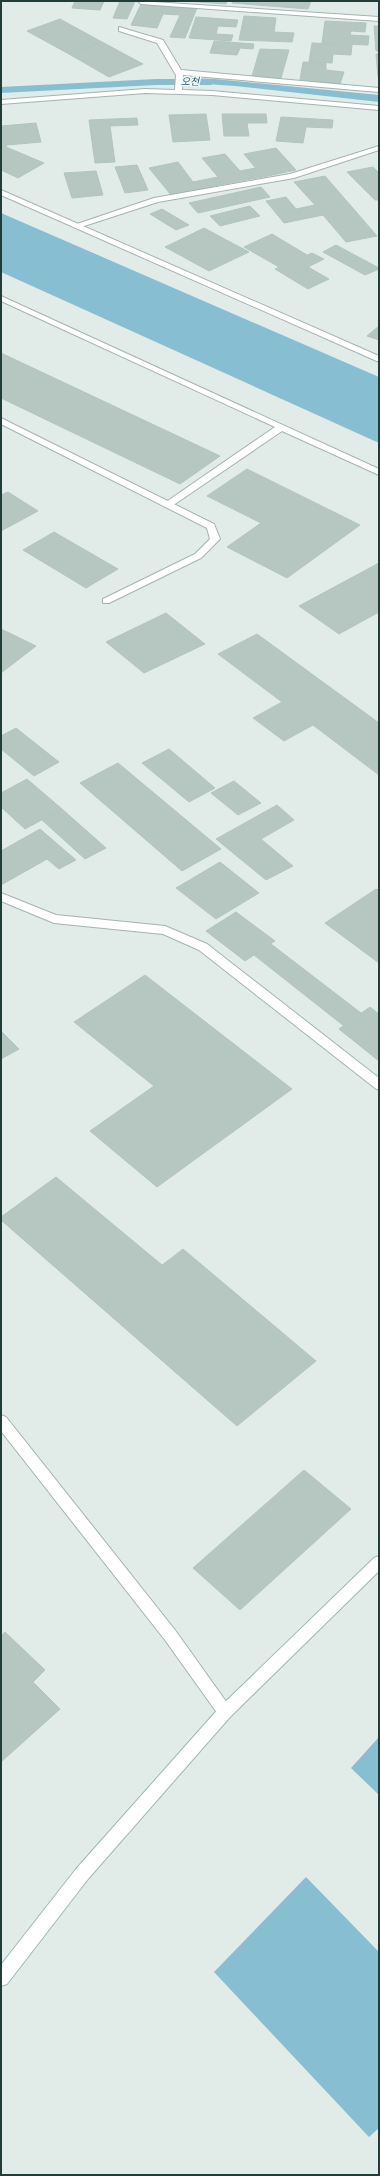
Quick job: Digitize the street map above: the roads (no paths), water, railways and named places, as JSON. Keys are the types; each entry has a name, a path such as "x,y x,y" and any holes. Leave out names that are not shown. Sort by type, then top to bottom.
{"street":[{"path":"141,2 379,19"},
{"path":"122,29 160,42 179,74 179,89"},
{"path":"179,74 379,90"},
{"path":"1,102 179,89 379,108"},
{"path":"78,225 157,200 292,176 379,148"},
{"path":"1,192 379,358"},
{"path":"1,298 379,472"},
{"path":"1,421 211,526 215,538 198,556 106,601"},
{"path":"169,504 281,427"},
{"path":"1,896 54,919 165,930 203,947 379,1085"},
{"path":"1,1421 170,1635 225,1712"},
{"path":"1,1978 82,1874 225,1712 379,1562"}],"water":[{"path":"188,78 215,79 379,95 379,102 235,86 191,83"},
{"path":"1,213 379,377 379,443 1,272"},
{"path":"379,1737 379,1795 351,1768"},
{"path":"306,1877 379,1952 379,2128 369,2137 214,1972"}],"waterway":[{"name":"오천","path":"1,90 156,82 211,82"}]}
